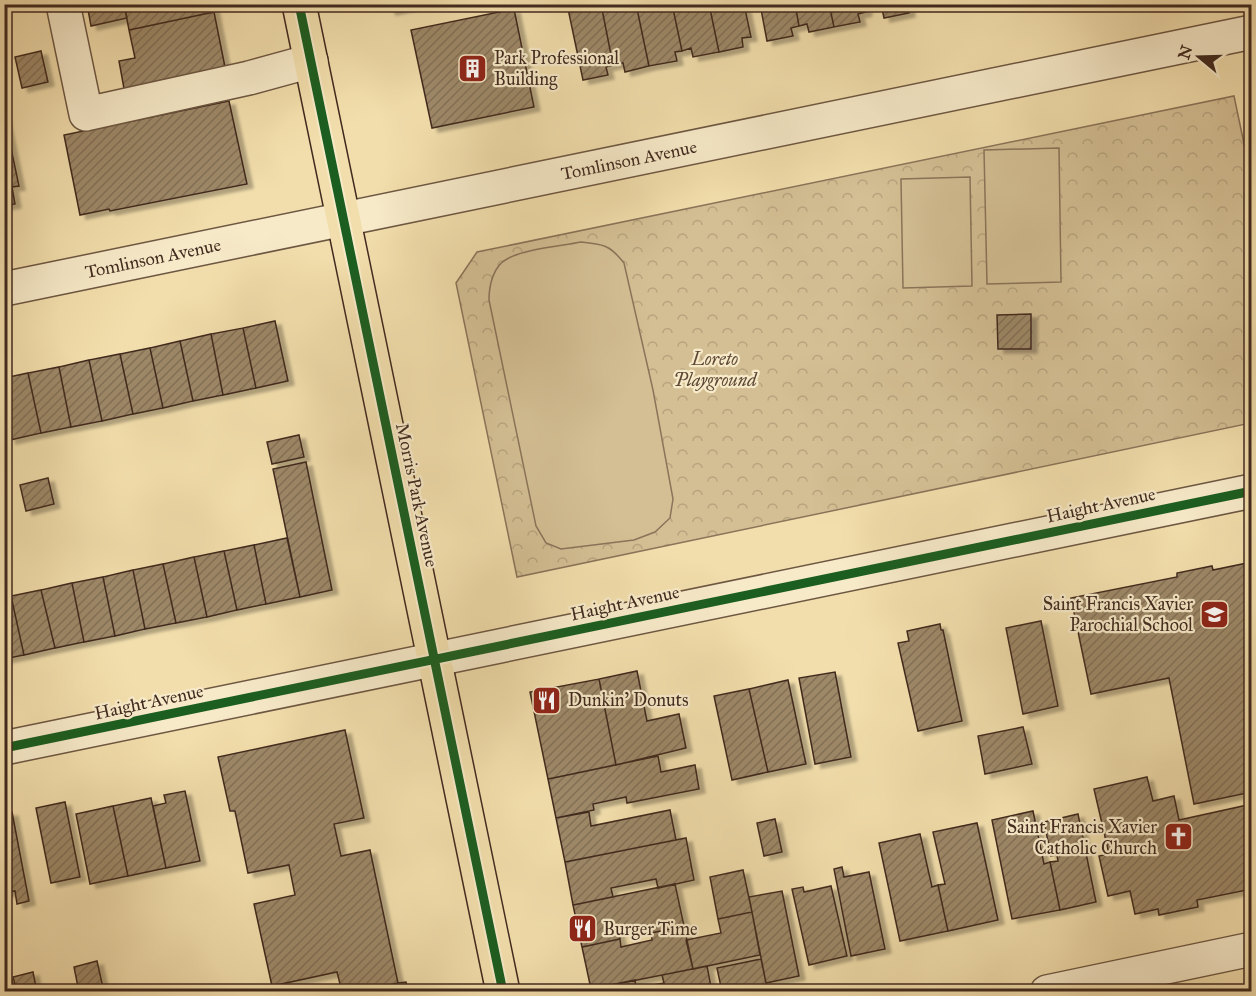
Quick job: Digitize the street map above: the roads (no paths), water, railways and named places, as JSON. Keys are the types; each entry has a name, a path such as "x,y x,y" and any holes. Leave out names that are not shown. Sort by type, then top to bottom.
{"main road":[{"name":"Morris Park Avenue","path":"299,4 503,992"}],"street":[{"path":"63,4 86,114 311,62"},
{"name":"Tomlinson Avenue","path":"4,289 1251,32"},
{"name":"Haight Avenue","path":"4,748 1251,491"},
{"path":"1047,992 1251,949"}],"place":[{"name":"Park Professional Building","path":"473,68"},
{"name":"Saint Francis Xavier Parochial School","path":"1214,614"},
{"name":"Dunkin' Donuts","path":"547,700"},
{"name":"Saint Francis Xavier Catholic Church","path":"1178,837"},
{"name":"Burger Time","path":"582,929"}],"park label":[{"name":"Loreto Playground","path":"715,370"}]}
